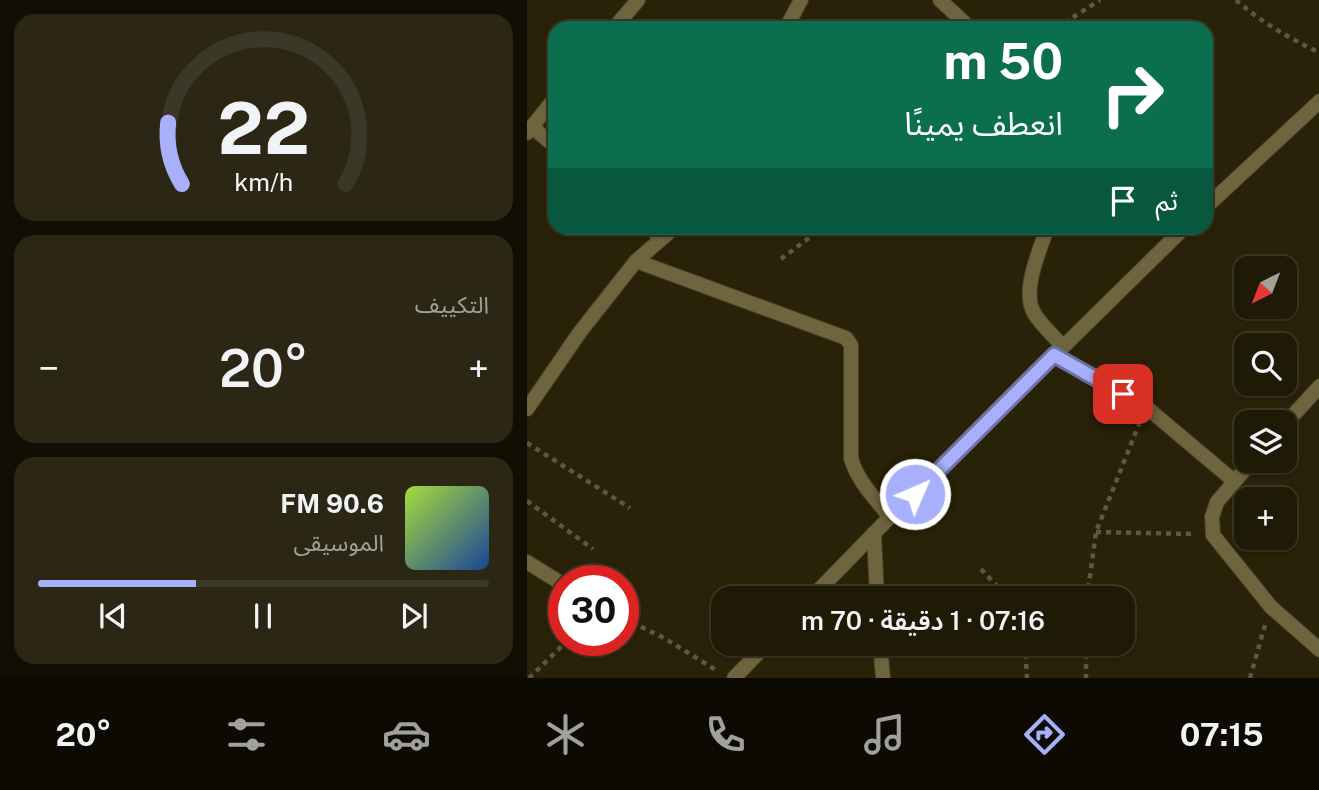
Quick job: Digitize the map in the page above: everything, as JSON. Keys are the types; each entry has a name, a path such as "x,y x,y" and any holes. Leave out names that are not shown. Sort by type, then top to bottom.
{"street":[{"path":"620,21 638,0"},
{"path":"790,21 801,0"},
{"path":"940,0 962,21"},
{"path":"1213,199 1319,101"},
{"path":"548,107 530,130 548,142"},
{"path":"658,235 662,238"},
{"path":"527,409 580,332 636,261 666,235"},
{"path":"1045,235 1028,288 1034,313 1059,351 1146,407 1234,481"},
{"path":"822,586 1174,235"},
{"path":"636,261 846,338 851,345 851,458 859,478 890,517"},
{"path":"1297,411 1319,386"},
{"path":"1241,473 1217,502 1212,517 1213,535 1271,607 1319,650"},
{"path":"873,533 876,586"},
{"path":"527,562 548,575"},
{"path":"734,678 755,656"},
{"path":"882,656 883,678"}],"path":[{"path":"1068,21 1100,0"},
{"path":"1236,0 1281,34 1319,53"},
{"path":"781,259 813,235"},
{"path":"1089,586 1096,532 1146,407"},
{"path":"527,443 630,508"},
{"path":"527,501 593,549"},
{"path":"1096,532 1213,535"},
{"path":"980,569 996,586"},
{"path":"1250,678 1271,607"},
{"path":"639,626 718,671"},
{"path":"529,678 552,656"},
{"path":"1026,656 1027,678"},
{"path":"1086,656 1086,678"}],"route":[{"path":"915,494 1054,355 1123,394"}]}
